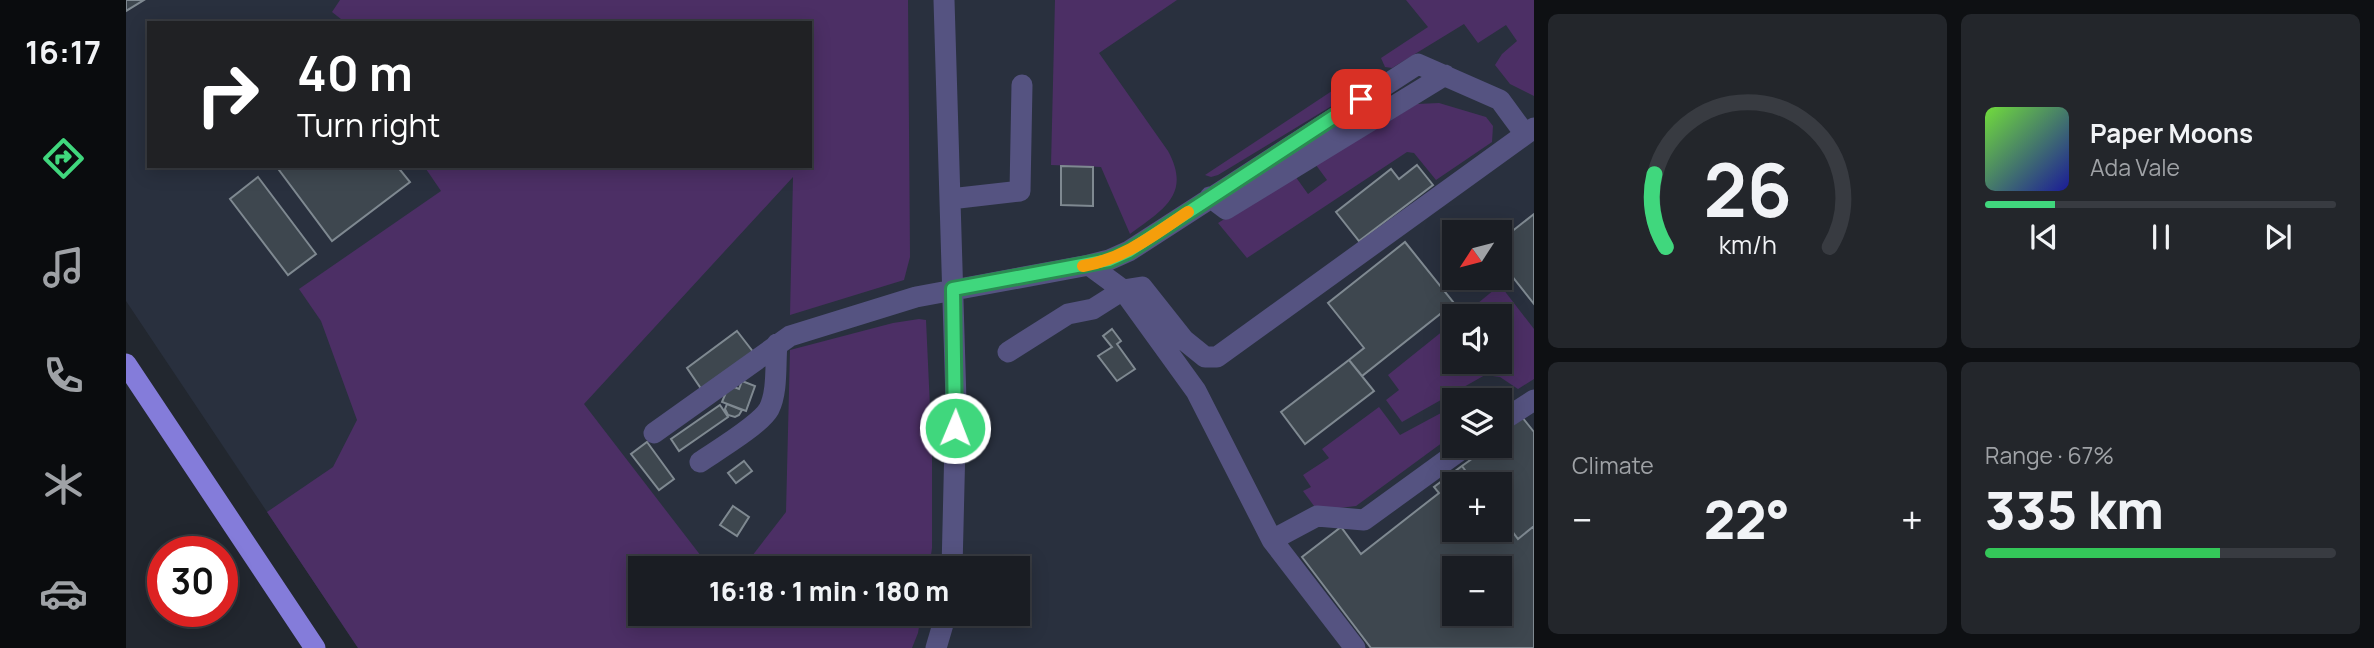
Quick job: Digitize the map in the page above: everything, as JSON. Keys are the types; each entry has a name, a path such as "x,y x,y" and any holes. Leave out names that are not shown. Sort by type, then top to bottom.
{"main road":[{"path":"126,364 315,648"}],"street":[{"path":"944,0 956,401 952,556"},
{"path":"654,433 777,344 806,331 916,297 1109,260 1129,251 1210,197 1227,209 1445,75 1500,100 1529,131 1217,357 1205,357 1184,340 1142,287 1123,290 1093,309 1068,314 1009,352"},
{"path":"950,200 1020,191 1022,85"},
{"path":"1089,265 1123,290 1196,391 1272,540 1355,648"},
{"path":"700,462 757,422 769,409 774,387 777,344"},
{"path":"1512,413 1534,400"},
{"path":"1272,540 1317,516 1364,520 1449,458"},
{"path":"936,648 942,626"}],"shaded area":[{"path":"126,0 1534,0 1534,648 358,648 126,301"},
{"path":"340,0 908,0 910,257 904,280 790,315 793,177 584,404 701,556 628,556 628,626 919,626 912,648 358,648 267,512 333,467 357,420 321,321 299,289 441,191 425,168 812,168 812,21 343,21 332,12"},
{"path":"1055,0 1177,0 1099,53 1168,151 1175,166 1177,179 1170,200 1130,234 1101,167 1051,165"},
{"path":"1406,0 1534,0 1534,96 1510,84 1495,65 1502,54 1517,41 1506,25 1478,43 1464,24 1392,68 1385,67 1381,58 1428,27"},
{"path":"1356,75 1356,85 1348,96 1218,175 1205,175"},
{"path":"1439,103 1486,117 1493,126 1492,142 1436,180 1414,153 1407,152 1247,258 1218,223 1295,176 1308,194 1327,180 1316,165 1417,104"},
{"path":"1494,290 1504,290 1534,329 1534,379 1518,389 1500,377 1485,375 1462,388 1442,388 1442,399 1402,422 1386,400 1399,390 1388,375 1442,332 1442,374 1512,374 1512,304 1477,304"},
{"path":"926,320 932,451 931,556 752,556 786,512 790,350 893,323"},
{"path":"1379,407 1400,435 1442,412 1442,443 1356,506 1331,509 1314,506 1303,491 1311,487 1303,475 1329,458 1322,449"}],"building":[{"path":"126,0 144,0 126,11"},
{"path":"1417,165 1433,185 1359,241 1336,212 1391,169 1399,179"},
{"path":"1061,166 1093,167 1093,206 1061,205"},
{"path":"277,168 399,168 410,182 332,241"},
{"path":"258,177 316,254 288,275 230,199"},
{"path":"1534,214 1534,304 1512,276 1512,231"},
{"path":"1405,242 1454,303 1442,304 1442,313 1362,376 1349,360 1364,348 1328,303"},
{"path":"1112,329 1121,341 1117,344 1135,369 1117,381 1098,356 1112,347 1103,336"},
{"path":"737,331 754,353 702,390 687,368"},
{"path":"1349,360 1374,391 1305,444 1281,412"},
{"path":"742,381 755,386 746,411 722,402 729,385 739,389"},
{"path":"727,404 742,410 739,415 728,415 725,409"},
{"path":"720,405 728,417 679,451 671,439"},
{"path":"1522,417 1534,432 1534,526 1518,539 1512,531 1512,472 1466,472 1462,466 1473,458 1512,458 1512,424"},
{"path":"647,442 674,479 659,490 631,454"},
{"path":"744,461 752,471 736,483 728,473"},
{"path":"1462,466 1466,472 1454,472"},
{"path":"1442,481 1442,542 1512,542 1512,531 1518,539 1534,526 1534,648 1371,648 1302,557 1341,527 1361,554 1439,493 1434,487"},
{"path":"733,506 749,517 737,536 720,525"}],"slow traffic":[{"path":"1083,266 1109,260 1129,251 1188,212"}],"route":[{"path":"955,428 953,289 1089,265 1129,251 1361,99"}]}
